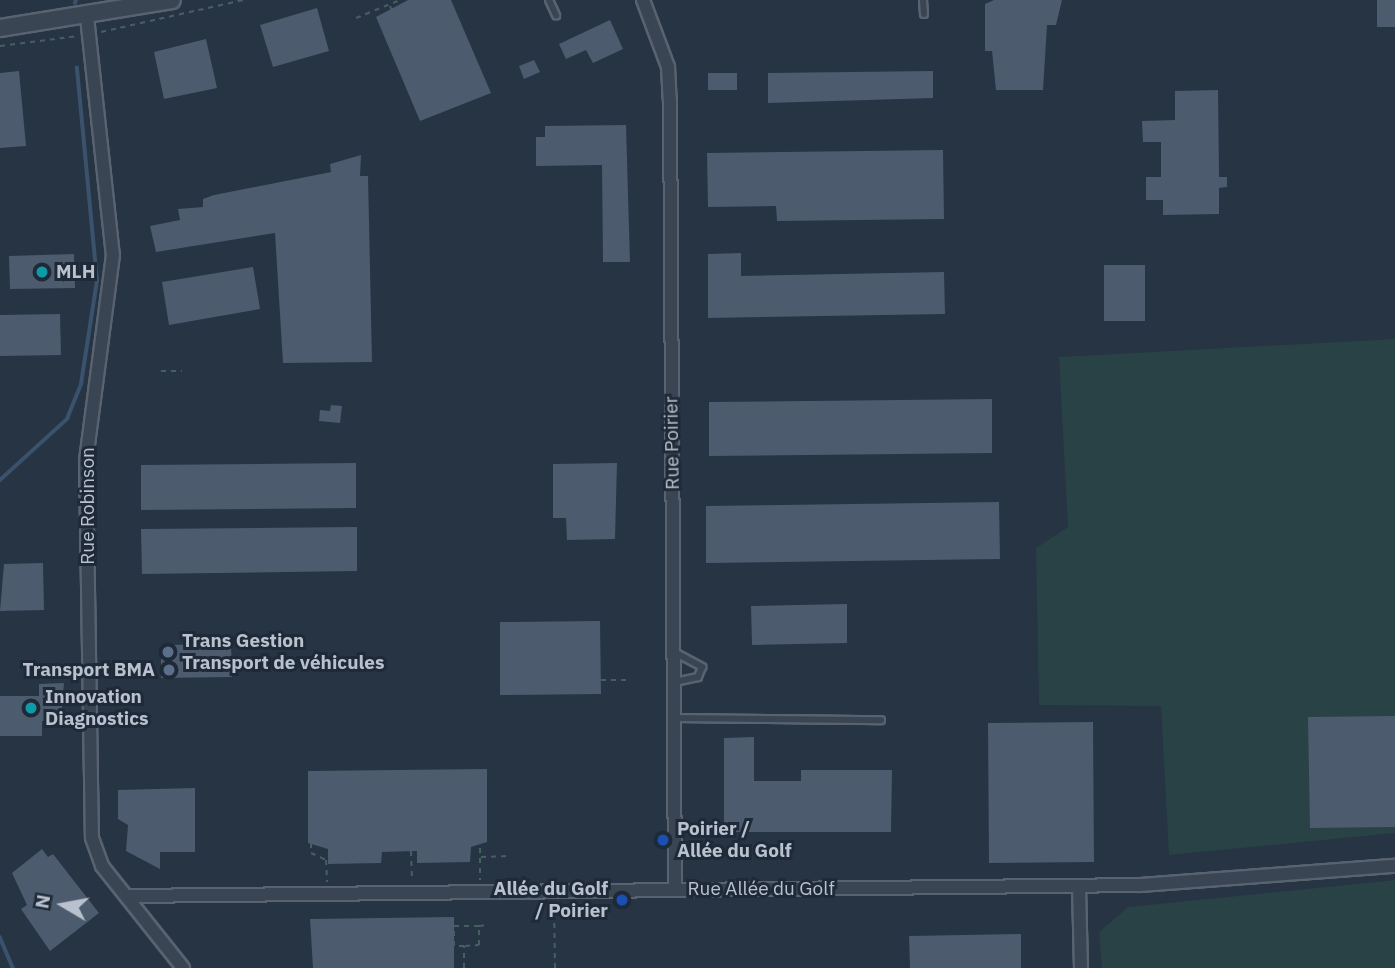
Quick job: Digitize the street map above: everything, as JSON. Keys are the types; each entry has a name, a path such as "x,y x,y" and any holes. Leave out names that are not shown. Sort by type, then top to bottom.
{"street":[{"path":"0,29 87,17 172,0"},
{"name":"Rue Poirier","path":"643,0 667,66 670,100 678,681 675,890"},
{"name":"Rue Robinson","path":"87,17 113,255 86,461 92,838 102,866 183,968"},
{"name":"Rue Allée du Golf","path":"127,896 1079,887 1395,866"},
{"path":"1079,887 1081,968"}],"lane":[{"path":"549,0 556,15"},
{"path":"923,0 924,14"},
{"path":"676,653 702,667 698,677 678,681"},
{"path":"677,718 881,720"}],"path":[{"path":"104,31 243,0"},
{"path":"356,18 400,0"},
{"path":"390,5 392,11"},
{"path":"0,46 73,36"},
{"path":"161,371 183,371"},
{"path":"601,680 630,680"},
{"path":"311,843 311,853 326,860 327,894"},
{"path":"480,848 481,892"},
{"path":"411,851 412,892"},
{"path":"480,857 509,856"},
{"path":"553,891 555,968"},
{"path":"479,926 479,945 454,946 454,926 488,925"},
{"path":"464,946 464,968"}],"green space":[{"path":"1395,339 1395,833 1169,855 1161,706 1039,705 1036,548 1068,527 1059,357"},
{"path":"1395,880 1395,968 1102,968 1099,932 1128,907"}],"building":[{"path":"408,0 451,0 491,93 420,121 376,17"},
{"path":"994,0 1062,0 1056,25 1047,25 1043,90 996,90 992,51 985,51 985,4"},
{"path":"1377,0 1395,0 1395,27 1377,27"},
{"path":"317,8 329,51 273,67 260,25"},
{"path":"610,20 623,49 593,63 586,50 566,59 559,44"},
{"path":"206,39 217,88 164,99 154,52"},
{"path":"534,60 540,72 524,79 519,66"},
{"path":"19,71 26,146 0,148 0,73"},
{"path":"933,71 933,98 768,103 768,73"},
{"path":"708,73 737,73 737,90 708,90"},
{"path":"1218,90 1219,177 1227,177 1227,187 1219,188 1219,214 1163,215 1163,200 1146,200 1146,177 1161,177 1161,142 1143,142 1142,121 1175,120 1175,91"},
{"path":"626,125 630,262 603,262 602,165 536,166 536,137 545,137 545,126"},
{"path":"943,150 944,219 777,221 776,206 708,207 707,153"},
{"path":"361,155 360,176 368,176 372,362 283,363 275,233 156,252 150,226 180,220 178,209 203,207 203,199 214,195 331,172 330,164"},
{"path":"741,253 741,276 944,272 945,314 708,318 708,254"},
{"name":"MLH","path":"74,254 75,288 10,289 9,256"},
{"path":"1104,265 1145,265 1145,321 1104,321"},
{"path":"253,267 260,309 169,325 162,282"},
{"path":"60,314 61,355 0,356 0,315"},
{"path":"992,399 992,453 709,456 709,402"},
{"path":"331,405 342,406 340,423 319,421 320,410 330,411"},
{"path":"356,463 356,508 141,510 141,465"},
{"path":"617,463 615,539 567,540 566,518 553,518 553,464"},
{"path":"999,502 1000,559 706,563 706,506"},
{"path":"357,527 357,571 142,574 141,529"},
{"path":"43,563 44,610 0,611 4,564"},
{"path":"847,604 847,643 752,645 751,606"},
{"path":"600,621 601,694 500,695 500,622"},
{"path":"231,644 232,677 161,678 161,645"},
{"name":"Innovation Diagnostics","path":"64,683 61,720 42,721 42,736 0,736 0,696 39,696 39,684"},
{"path":"1395,716 1395,827 1310,828 1308,717"},
{"path":"1093,722 1094,862 989,863 988,723"},
{"path":"754,737 754,781 801,781 801,770 892,770 891,832 724,832 724,738"},
{"path":"487,769 487,842 471,847 470,862 417,863 417,851 382,852 381,863 328,864 328,849 308,843 308,771"},
{"path":"195,788 195,852 160,852 160,869 126,851 128,825 118,819 118,790"},
{"path":"42,849 48,857 53,854 99,913 50,951 21,909 27,905 12,873"},
{"path":"454,917 454,968 313,968 310,919"},
{"path":"1021,934 1021,968 910,968 909,936"}],"waterway":[{"path":"0,480 67,419 81,384 97,281 77,68"},
{"path":"0,937 13,968"}],"place":[{"name":"MLH","path":"42,272"},
{"name":"Trans Gestion Transport de véhicules","path":"168,652"},
{"name":"Transport BMA","path":"169,670"},
{"name":"Innovation Diagnostics","path":"31,708"},
{"name":"Poirier / Allée du Golf","path":"663,840"},
{"name":"Allée du Golf / Poirier","path":"622,900"}]}
